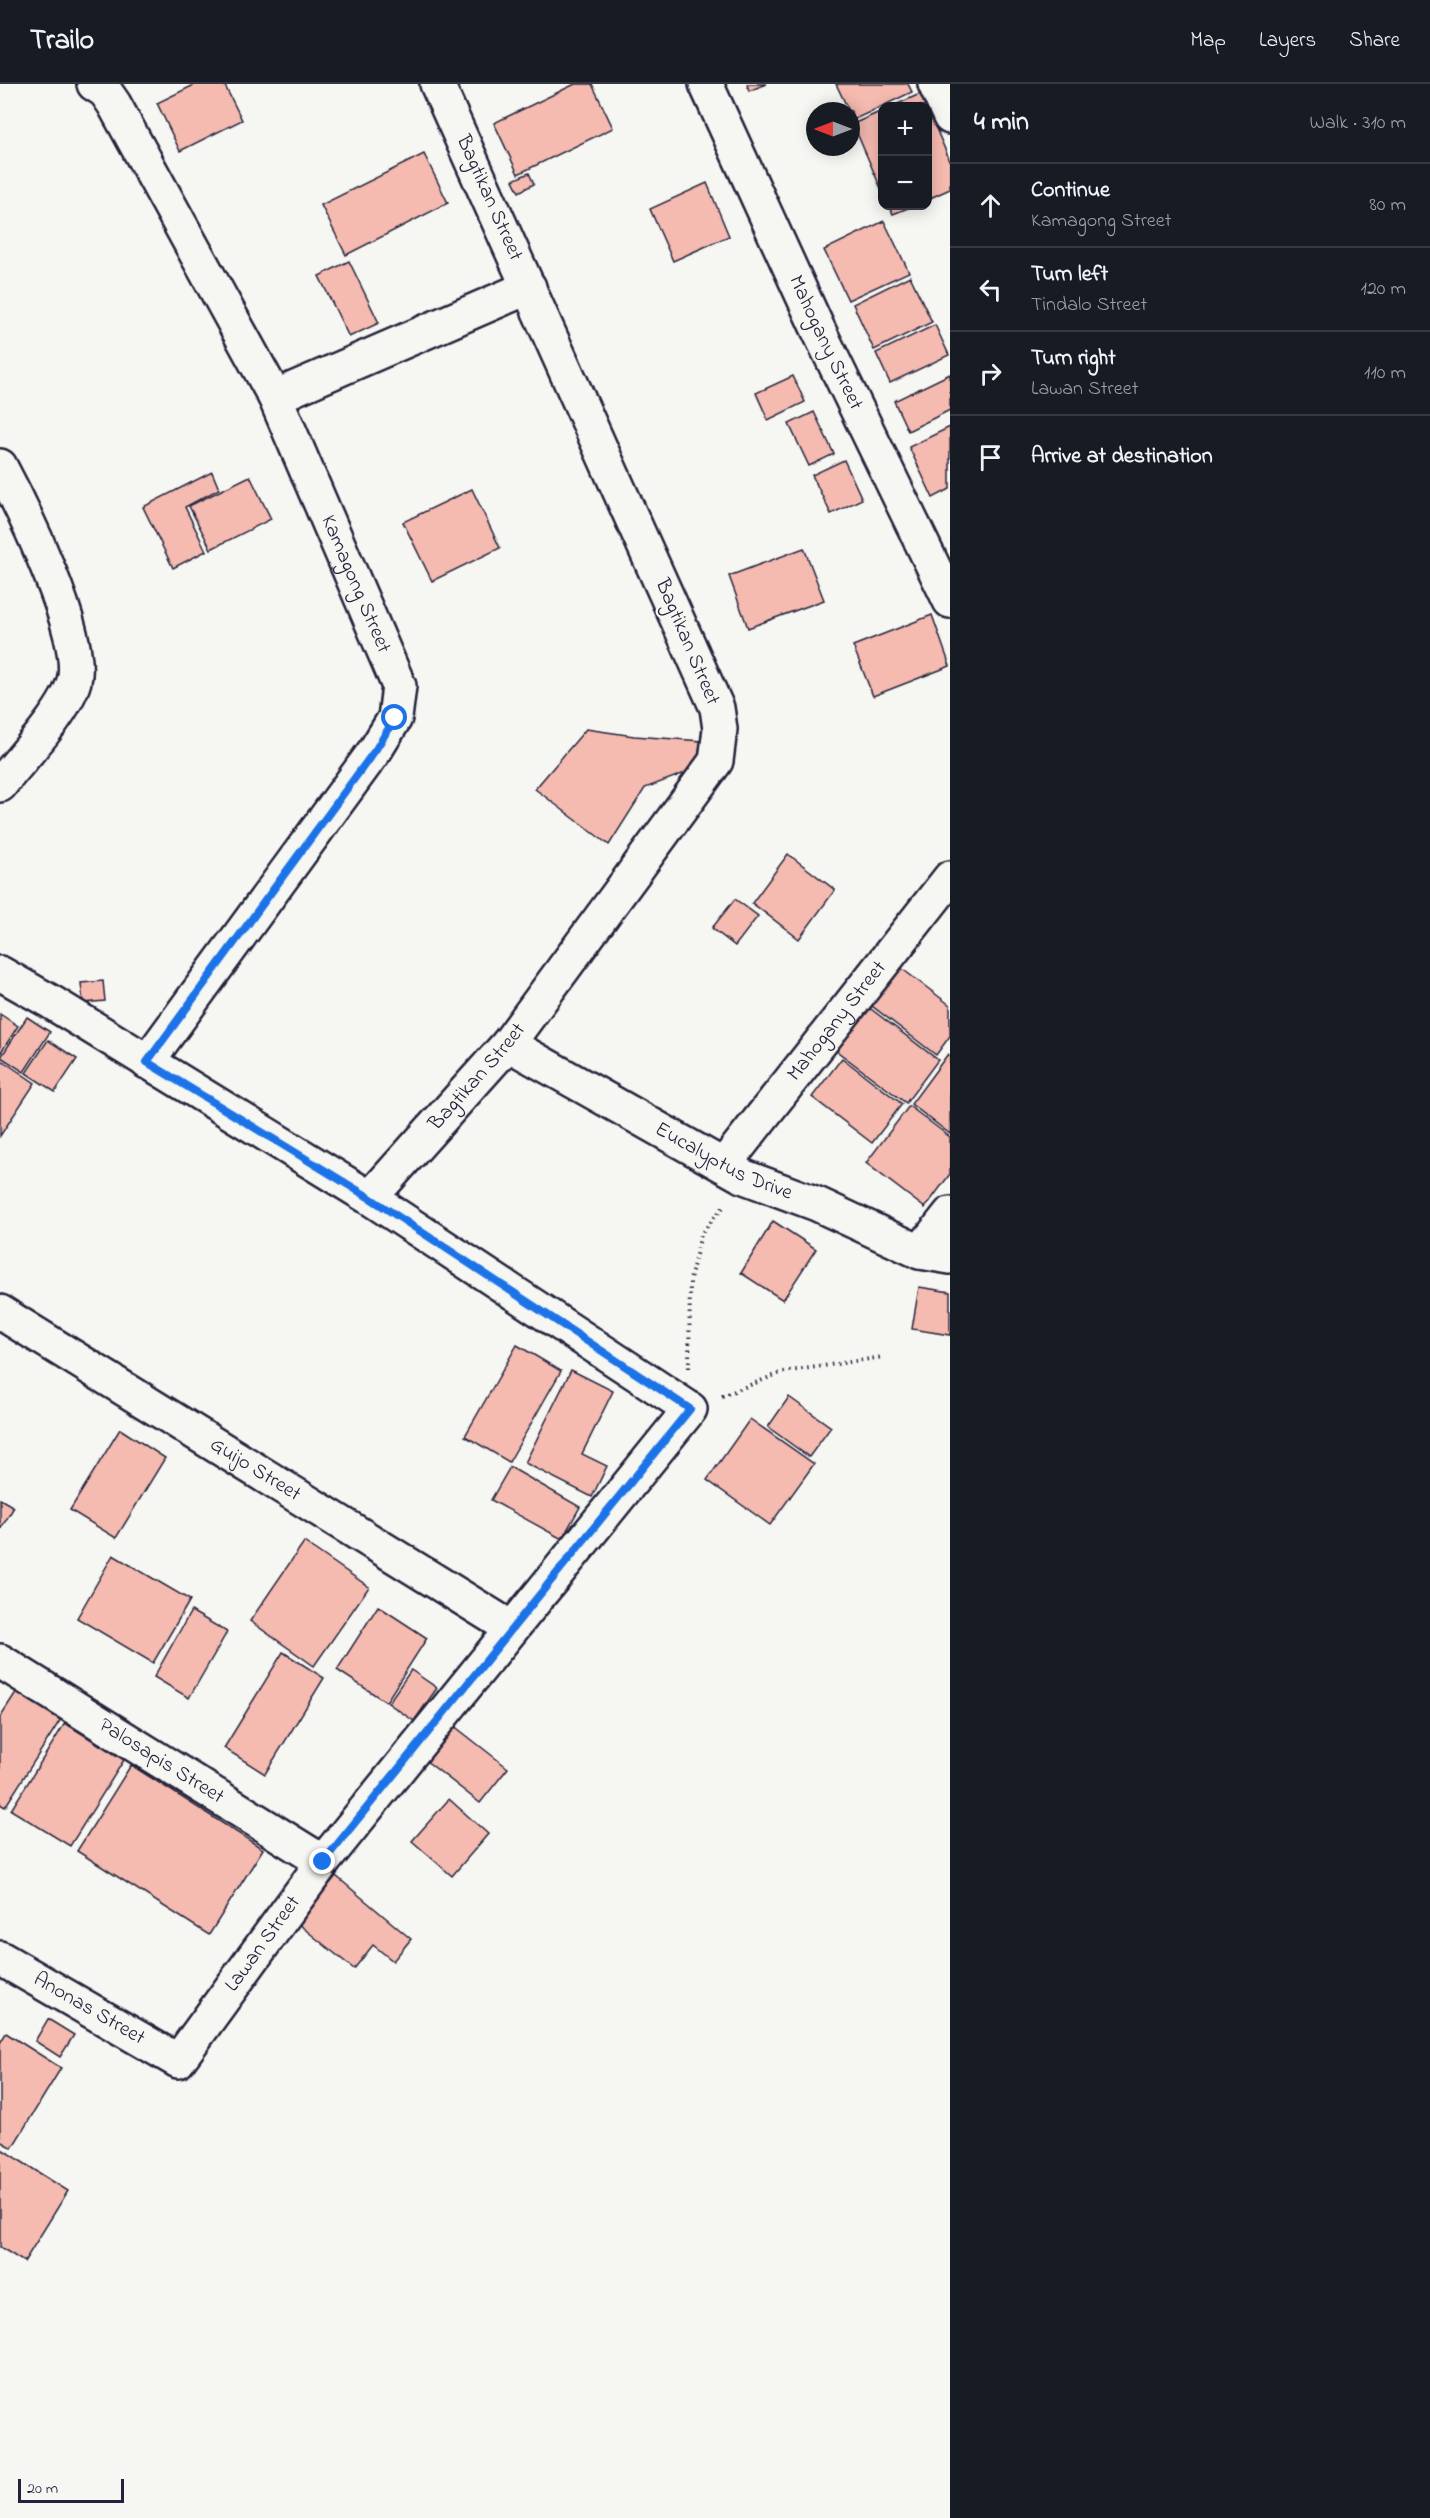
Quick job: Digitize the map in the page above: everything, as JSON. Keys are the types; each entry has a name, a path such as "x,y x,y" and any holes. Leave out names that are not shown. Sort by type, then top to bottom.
{"street":[{"name":"Kamagong Street","path":"94,84 105,91 114,104 275,397 399,686 395,718 369,758 147,1062"},
{"name":"Bagtikan Street","path":"370,1198 508,1044 716,761 720,729 717,708 438,84"},
{"name":"Mahogany Street","path":"706,84 818,328 946,581"},
{"path":"935,84 950,117"},
{"path":"275,397 529,287"},
{"path":"0,466 19,502 69,624 75,657 74,680 63,706 0,785"},
{"name":"Mahogany Street","path":"733,1170 950,879"},
{"path":"0,973 370,1198 690,1409"},
{"name":"Eucalyptus Drive","path":"508,1044 733,1170 935,1254"},
{"path":"935,1254 950,1214"},
{"name":"Guijo Street","path":"0,1312 511,1628"},
{"name":"Lawan Street","path":"178,2061 323,1862 690,1409"},
{"name":"Palosapis Street","path":"0,1661 323,1862"},
{"name":"Anonas Street","path":"0,1958 178,2061"}],"path":[{"path":"733,1170 722,1210 701,1234 690,1280 690,1409 783,1372 883,1357"}],"building":[{"path":"196,84 224,84 242,120 180,151 157,103"},
{"path":"575,84 592,84 613,128 518,174 494,123"},
{"path":"747,84 766,84 749,91"},
{"path":"836,84 908,84 912,92 891,102 878,102 878,108 860,117 860,102 845,102"},
{"path":"920,94 924,102 902,102"},
{"path":"878,113 878,182 860,140 860,121"},
{"path":"932,119 950,161 950,189 932,197"},
{"path":"424,154 448,203 346,255 321,205"},
{"path":"529,173 534,184 519,192 513,180"},
{"path":"707,183 729,236 673,261 650,209"},
{"path":"891,210 903,210 893,214"},
{"path":"884,221 909,272 848,300 824,250"},
{"path":"349,261 379,323 349,337 319,276"},
{"path":"910,276 932,322 874,350 853,304"},
{"path":"935,325 949,355 890,383 876,353"},
{"path":"950,374 950,410 908,431 894,401"},
{"path":"793,376 805,402 768,420 756,393"},
{"path":"814,412 834,454 809,466 789,424"},
{"path":"950,427 950,489 933,498 909,447"},
{"path":"844,460 862,499 831,514 812,475"},
{"path":"212,472 219,489 185,507 206,551 173,568 143,507"},
{"path":"250,476 271,519 211,549 189,506"},
{"path":"472,489 500,548 432,581 403,522"},
{"path":"804,548 824,600 748,628 729,576"},
{"path":"932,615 950,666 873,696 853,646"},
{"path":"586,729 634,736 702,741 701,767 645,788 609,845 535,789"},
{"path":"788,854 835,890 799,939 752,903"},
{"path":"735,899 758,916 735,946 712,928"},
{"path":"901,968 950,1005 950,1036 936,1055 872,1006"},
{"path":"103,981 105,1001 83,1003 81,983"},
{"path":"863,1003 938,1060 906,1103 830,1046"},
{"path":"0,1014 18,1026 0,1054"},
{"path":"27,1017 50,1032 24,1072 1,1057"},
{"path":"48,1040 77,1059 55,1092 26,1073"},
{"path":"948,1054 950,1056 950,1134 911,1104"},
{"path":"842,1058 902,1104 872,1143 812,1097"},
{"path":"0,1059 35,1083 0,1136"},
{"path":"909,1106 950,1137 950,1174 925,1208 866,1163"},
{"path":"773,1221 816,1249 783,1300 741,1273"},
{"path":"919,1287 950,1292 950,1335 912,1329"},
{"path":"517,1345 561,1371 509,1462 465,1436"},
{"path":"571,1370 613,1391 582,1454 607,1466 592,1497 525,1463"},
{"path":"789,1397 831,1427 809,1457 768,1427"},
{"path":"750,1419 814,1464 770,1525 707,1480"},
{"path":"120,1429 165,1458 116,1538 70,1510"},
{"path":"510,1467 580,1507 562,1539 491,1500"},
{"path":"0,1499 14,1507 0,1530"},
{"path":"304,1542 369,1587 314,1666 250,1621"},
{"path":"113,1555 190,1600 153,1663 77,1618"},
{"path":"378,1606 427,1638 386,1702 337,1670"},
{"path":"191,1611 227,1632 189,1698 154,1677"},
{"path":"283,1652 324,1678 265,1774 224,1748"},
{"path":"411,1670 437,1688 414,1721 388,1703"},
{"path":"22,1683 66,1711 5,1807 0,1804 0,1717"},
{"path":"444,1718 508,1768 480,1803 416,1753"},
{"path":"65,1723 124,1760 70,1846 11,1810"},
{"path":"131,1765 263,1849 209,1935 77,1851"},
{"path":"449,1799 488,1834 452,1876 412,1841"},
{"path":"336,1876 411,1939 393,1961 373,1945 354,1969 297,1923"},
{"path":"48,2019 74,2035 60,2057 35,2041"},
{"path":"6,2033 61,2068 12,2148 0,2141 0,2043"},
{"path":"0,2148 68,2191 24,2262 0,2247"}],"route":[{"path":"323,1862 690,1409 370,1198 147,1062 376,749 395,718"}]}
